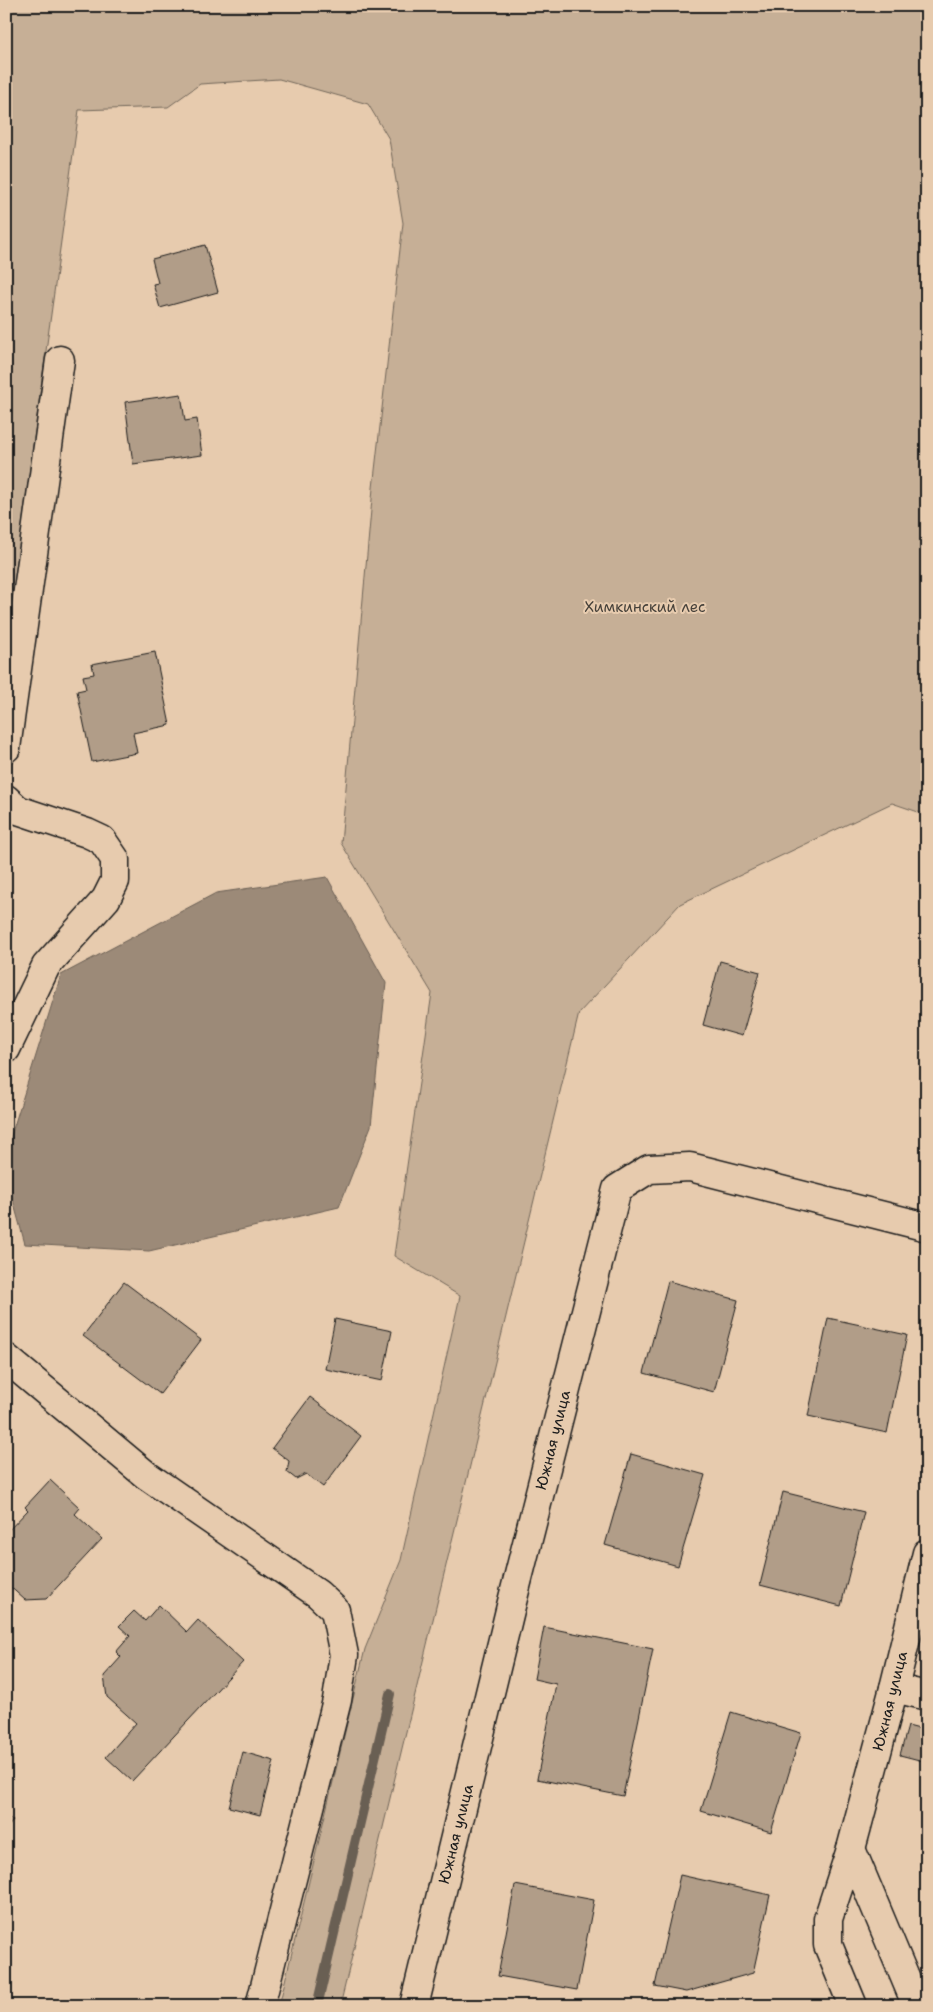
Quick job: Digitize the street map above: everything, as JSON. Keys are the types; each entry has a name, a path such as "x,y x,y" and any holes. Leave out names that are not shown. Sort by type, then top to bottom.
{"street":[{"path":"6,748 60,360"},
{"path":"6,799 18,810 87,832 102,840 115,859 115,880 106,899 46,966 6,1049"},
{"name":"Южная улица","path":"414,2006 508,1615 617,1189 649,1169 690,1167 927,1227"},
{"path":"6,1358 146,1475 318,1594 335,1610 344,1655 338,1700 260,2006"},
{"name":"Южная улица","path":"853,2006 828,1945 828,1919 851,1850 927,1553"},
{"path":"894,1688 927,1696"},
{"path":"851,1850 917,2006"}],"green space":[{"name":"Химкинский лес","path":"6,6 927,6 927,815 892,803 680,904 579,1013 340,2006 279,2006 365,1649 401,1560 460,1296 394,1256 432,993 341,843 373,488 403,223 389,139 368,104 279,79 200,84 168,107 79,110 6,643"}],"shaded area":[{"path":"327,877 386,983 371,1126 339,1207 149,1251 25,1244 6,1175 6,1152 61,975 216,893"}],"building":[{"path":"205,245 218,292 160,308 153,284 158,283 152,259"},
{"path":"181,394 185,421 197,419 202,455 133,464 125,402"},
{"path":"155,652 170,725 133,733 137,753 92,762 77,691 86,689 83,676 94,674 92,664"},
{"path":"720,961 760,972 742,1036 703,1025"},
{"path":"668,1281 738,1300 714,1392 644,1373"},
{"path":"124,1282 201,1340 160,1394 83,1336"},
{"path":"828,1318 907,1335 887,1433 808,1416"},
{"path":"335,1319 392,1331 382,1381 325,1369"},
{"path":"310,1397 361,1436 323,1487 306,1474 296,1479 287,1472 289,1461 272,1448"},
{"path":"631,1454 705,1475 678,1566 605,1545"},
{"path":"50,1480 80,1508 75,1514 102,1539 46,1599 25,1600 6,1583 6,1533 28,1510 25,1507"},
{"path":"783,1492 864,1512 841,1606 760,1585"},
{"path":"159,1605 187,1632 198,1620 243,1662 132,1781 106,1757 136,1723 107,1697 104,1676 121,1657 116,1652 130,1636 119,1626 134,1611 145,1621"},
{"path":"544,1627 653,1649 623,1796 537,1779 556,1684 534,1679"},
{"path":"731,1712 801,1733 771,1832 701,1811"},
{"path":"908,1726 927,1731 927,1762 900,1755"},
{"path":"243,1752 274,1761 260,1815 229,1807"},
{"path":"6,1815 13,1821 6,1829"},
{"path":"680,1875 770,1895 753,1973 686,1992 655,1986"},
{"path":"515,1885 594,1900 577,1990 498,1976"}],"waterway":[{"path":"317,2006 390,1694"}]}
